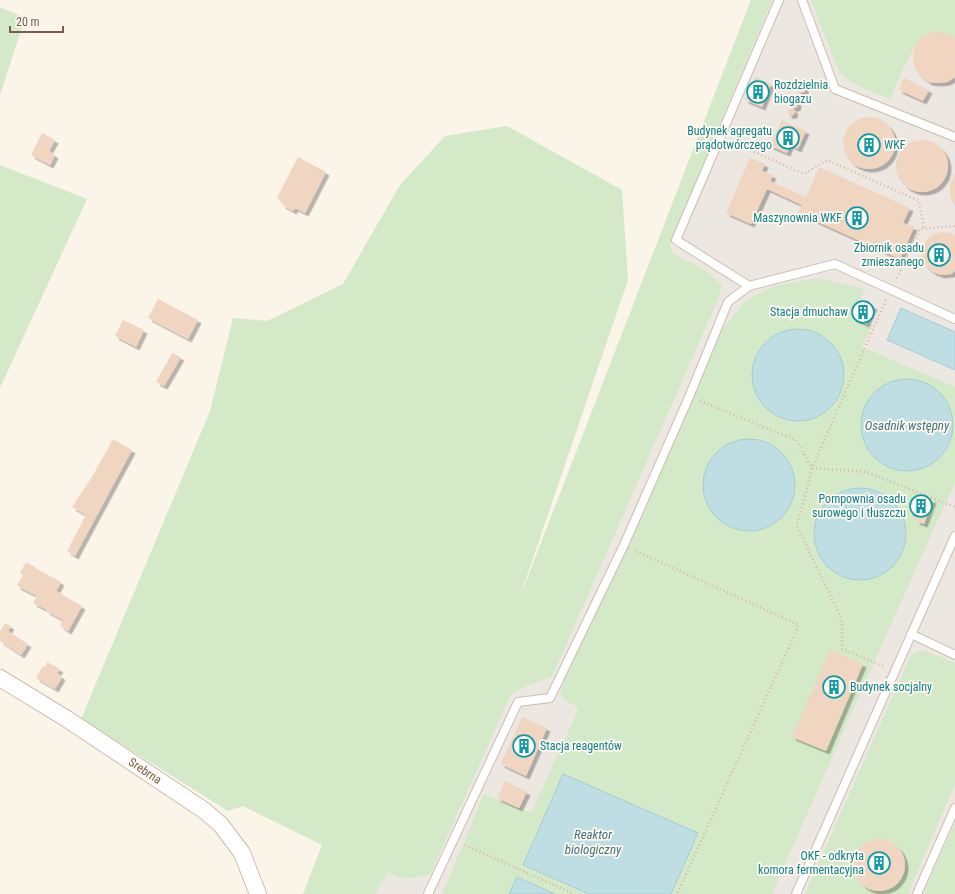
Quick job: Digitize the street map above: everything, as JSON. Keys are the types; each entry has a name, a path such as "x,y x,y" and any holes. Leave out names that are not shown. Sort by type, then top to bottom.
{"street":[{"name":"Srebrna","path":"0,678 67,719 205,811 221,826 242,853 258,894"}],"lane":[{"path":"749,286 676,240 779,0"},
{"path":"802,0 836,89 954,135"},
{"path":"428,894 518,702 550,698 624,545 689,397 728,302 749,286 835,264 955,319"},
{"path":"796,894 955,536"},
{"path":"911,634 955,655"},
{"path":"917,894 955,808"}],"path":[{"path":"720,136 804,174 827,160 919,201 924,228"},
{"path":"895,670 842,649 842,620 797,526 812,468 877,318 920,229 955,226"},
{"path":"689,397 796,440 812,468"},
{"path":"812,468 868,472 955,507"},
{"path":"624,545 799,625 677,894"},
{"path":"454,840 574,894"}],"shaded area":[{"path":"751,0 955,0 955,894 303,894 482,696"}],"green space":[{"path":"751,0 772,0 670,244 672,253 705,270 722,285 719,297 552,677 526,686 511,694 430,875 404,879 388,872 375,894 303,894 322,845 243,806 228,811 81,719 210,411 233,318 267,321 343,284 400,185 445,136 507,126 622,190 628,280 517,605"},
{"path":"811,0 955,0 955,38 946,33 935,32 925,35 917,42 890,99 861,87 846,79 839,72"},
{"path":"0,7 25,18 0,95"},
{"path":"0,165 87,199 0,388"},
{"path":"817,278 858,287 864,290 853,317 872,326 862,347 955,387 955,482 772,894 442,894 484,794 531,813 579,708 563,699 560,691 715,338 746,300 774,286"},
{"path":"923,650 955,663 955,784 908,894 805,894 911,655"},
{"path":"955,823 955,894 923,894"}],"water":[{"path":"901,308 955,332 955,370 887,340"},
{"name":"Osadnik wstępny","path":"798,329 815,333 830,343 840,358 844,375 840,392 830,407 815,417 798,421 781,417 766,407 756,392 752,375 756,358 766,343 781,333"},
{"name":"Osadnik wstępny","path":"907,379 924,383 939,393 949,408 953,425 949,442 939,457 924,467 907,471 890,467 875,457 865,442 861,425 865,408 875,393 890,383"},
{"path":"749,439 766,443 781,453 791,468 795,485 791,502 781,517 766,527 749,531 732,527 717,517 707,502 703,485 707,468 717,453 732,443"},
{"path":"860,488 877,492 892,502 902,517 906,534 902,551 892,566 877,576 860,580 843,576 828,566 818,551 814,534 818,517 828,502 843,492"},
{"name":"Reaktor biologiczny","path":"563,774 698,833 671,894 589,894 523,865"},
{"path":"517,877 555,894 509,894"}],"building":[{"path":"935,32 946,33 955,38 955,77 947,82 929,82 916,71 913,63 913,52 917,42 925,35"},
{"name":"Rozdzielnia biogazu","path":"755,77 771,84 762,107 745,100"},
{"path":"904,78 929,90 923,101 899,90"},
{"path":"801,85 804,86 804,92 801,93 798,92 797,89 798,86"},
{"path":"798,93 801,94 801,100 798,101 795,100 794,97 795,94"},
{"path":"794,100 797,101 797,107 794,108 791,107 790,104 791,101"},
{"path":"791,108 794,109 794,115 791,116 788,115 787,112 788,109"},
{"name":"WKF","path":"869,117 879,119 887,125 893,133 895,143 893,153 887,161 879,167 869,169 859,167 851,161 845,153 843,143 845,133 851,125 859,119"},
{"name":"Budynek agregatu prądotwórczego","path":"782,120 806,131 798,149 790,145 787,153 770,146"},
{"path":"42,133 55,140 49,151 55,155 50,165 31,155"},
{"name":"WKF","path":"922,140 932,142 940,148 946,156 948,166 946,176 940,184 932,190 922,192 912,190 904,184 898,176 896,166 898,156 904,148 912,142"},
{"path":"298,157 326,172 305,213 295,208 293,211 282,205 283,202 277,198"},
{"name":"Maszynownia WKF","path":"750,158 765,164 762,171 773,175 770,181 806,197 819,167 910,208 903,223 914,227 900,259 798,213 802,205 767,189 751,224 726,213"},
{"path":"955,173 955,206 950,195 950,185"},
{"name":"Zbiornik osadu zmieszanego","path":"942,232 955,235 955,271 951,274 941,275 933,272 925,266 922,259 922,252 924,244 928,238 934,234"},
{"path":"158,299 198,320 188,339 148,318"},
{"name":"Stacja dmuchaw","path":"860,300 874,306 866,324 852,318"},
{"path":"123,320 144,330 136,347 115,336"},
{"path":"172,353 181,357 164,386 156,382"},
{"path":"113,439 132,450 75,556 67,551 86,515 72,507 92,477"},
{"name":"Pompownia osadu surowego i tłuszczu","path":"916,494 933,500 924,524 916,521 918,516 909,512"},
{"path":"26,562 61,582 56,591 82,606 68,631 60,626 63,620 33,603 37,596 17,586 23,575 20,573"},
{"path":"5,623 11,626 8,631 28,644 21,655 0,641 0,631"},
{"name":"Budynek socjalny","path":"830,650 863,664 826,751 792,737"},
{"path":"47,662 60,669 57,673 62,677 55,689 36,678"},
{"name":"Stacja reagentów","path":"522,717 547,728 526,776 501,764"},
{"path":"505,781 527,792 519,808 497,798"},
{"name":"OKF - odkryta komora fermentacyjna","path":"874,839 884,839 898,846 905,860 905,870 898,884 884,891 874,891 864,887 857,880 853,870 853,860 857,850 864,843"}],"place":[{"name":"Rozdzielnia biogazu","path":"758,92"},
{"name":"Budynek agregatu prądotwórczego","path":"788,138"},
{"name":"WKF","path":"869,145"},
{"name":"Maszynownia WKF","path":"857,218"},
{"name":"Zbiornik osadu zmieszanego","path":"939,255"},
{"name":"Stacja dmuchaw","path":"863,312"},
{"name":"Pompownia osadu surowego i tłuszczu","path":"921,506"},
{"name":"Budynek socjalny","path":"834,687"},
{"name":"Stacja reagentów","path":"524,746"},
{"name":"OKF - odkryta komora fermentacyjna","path":"879,863"}]}
